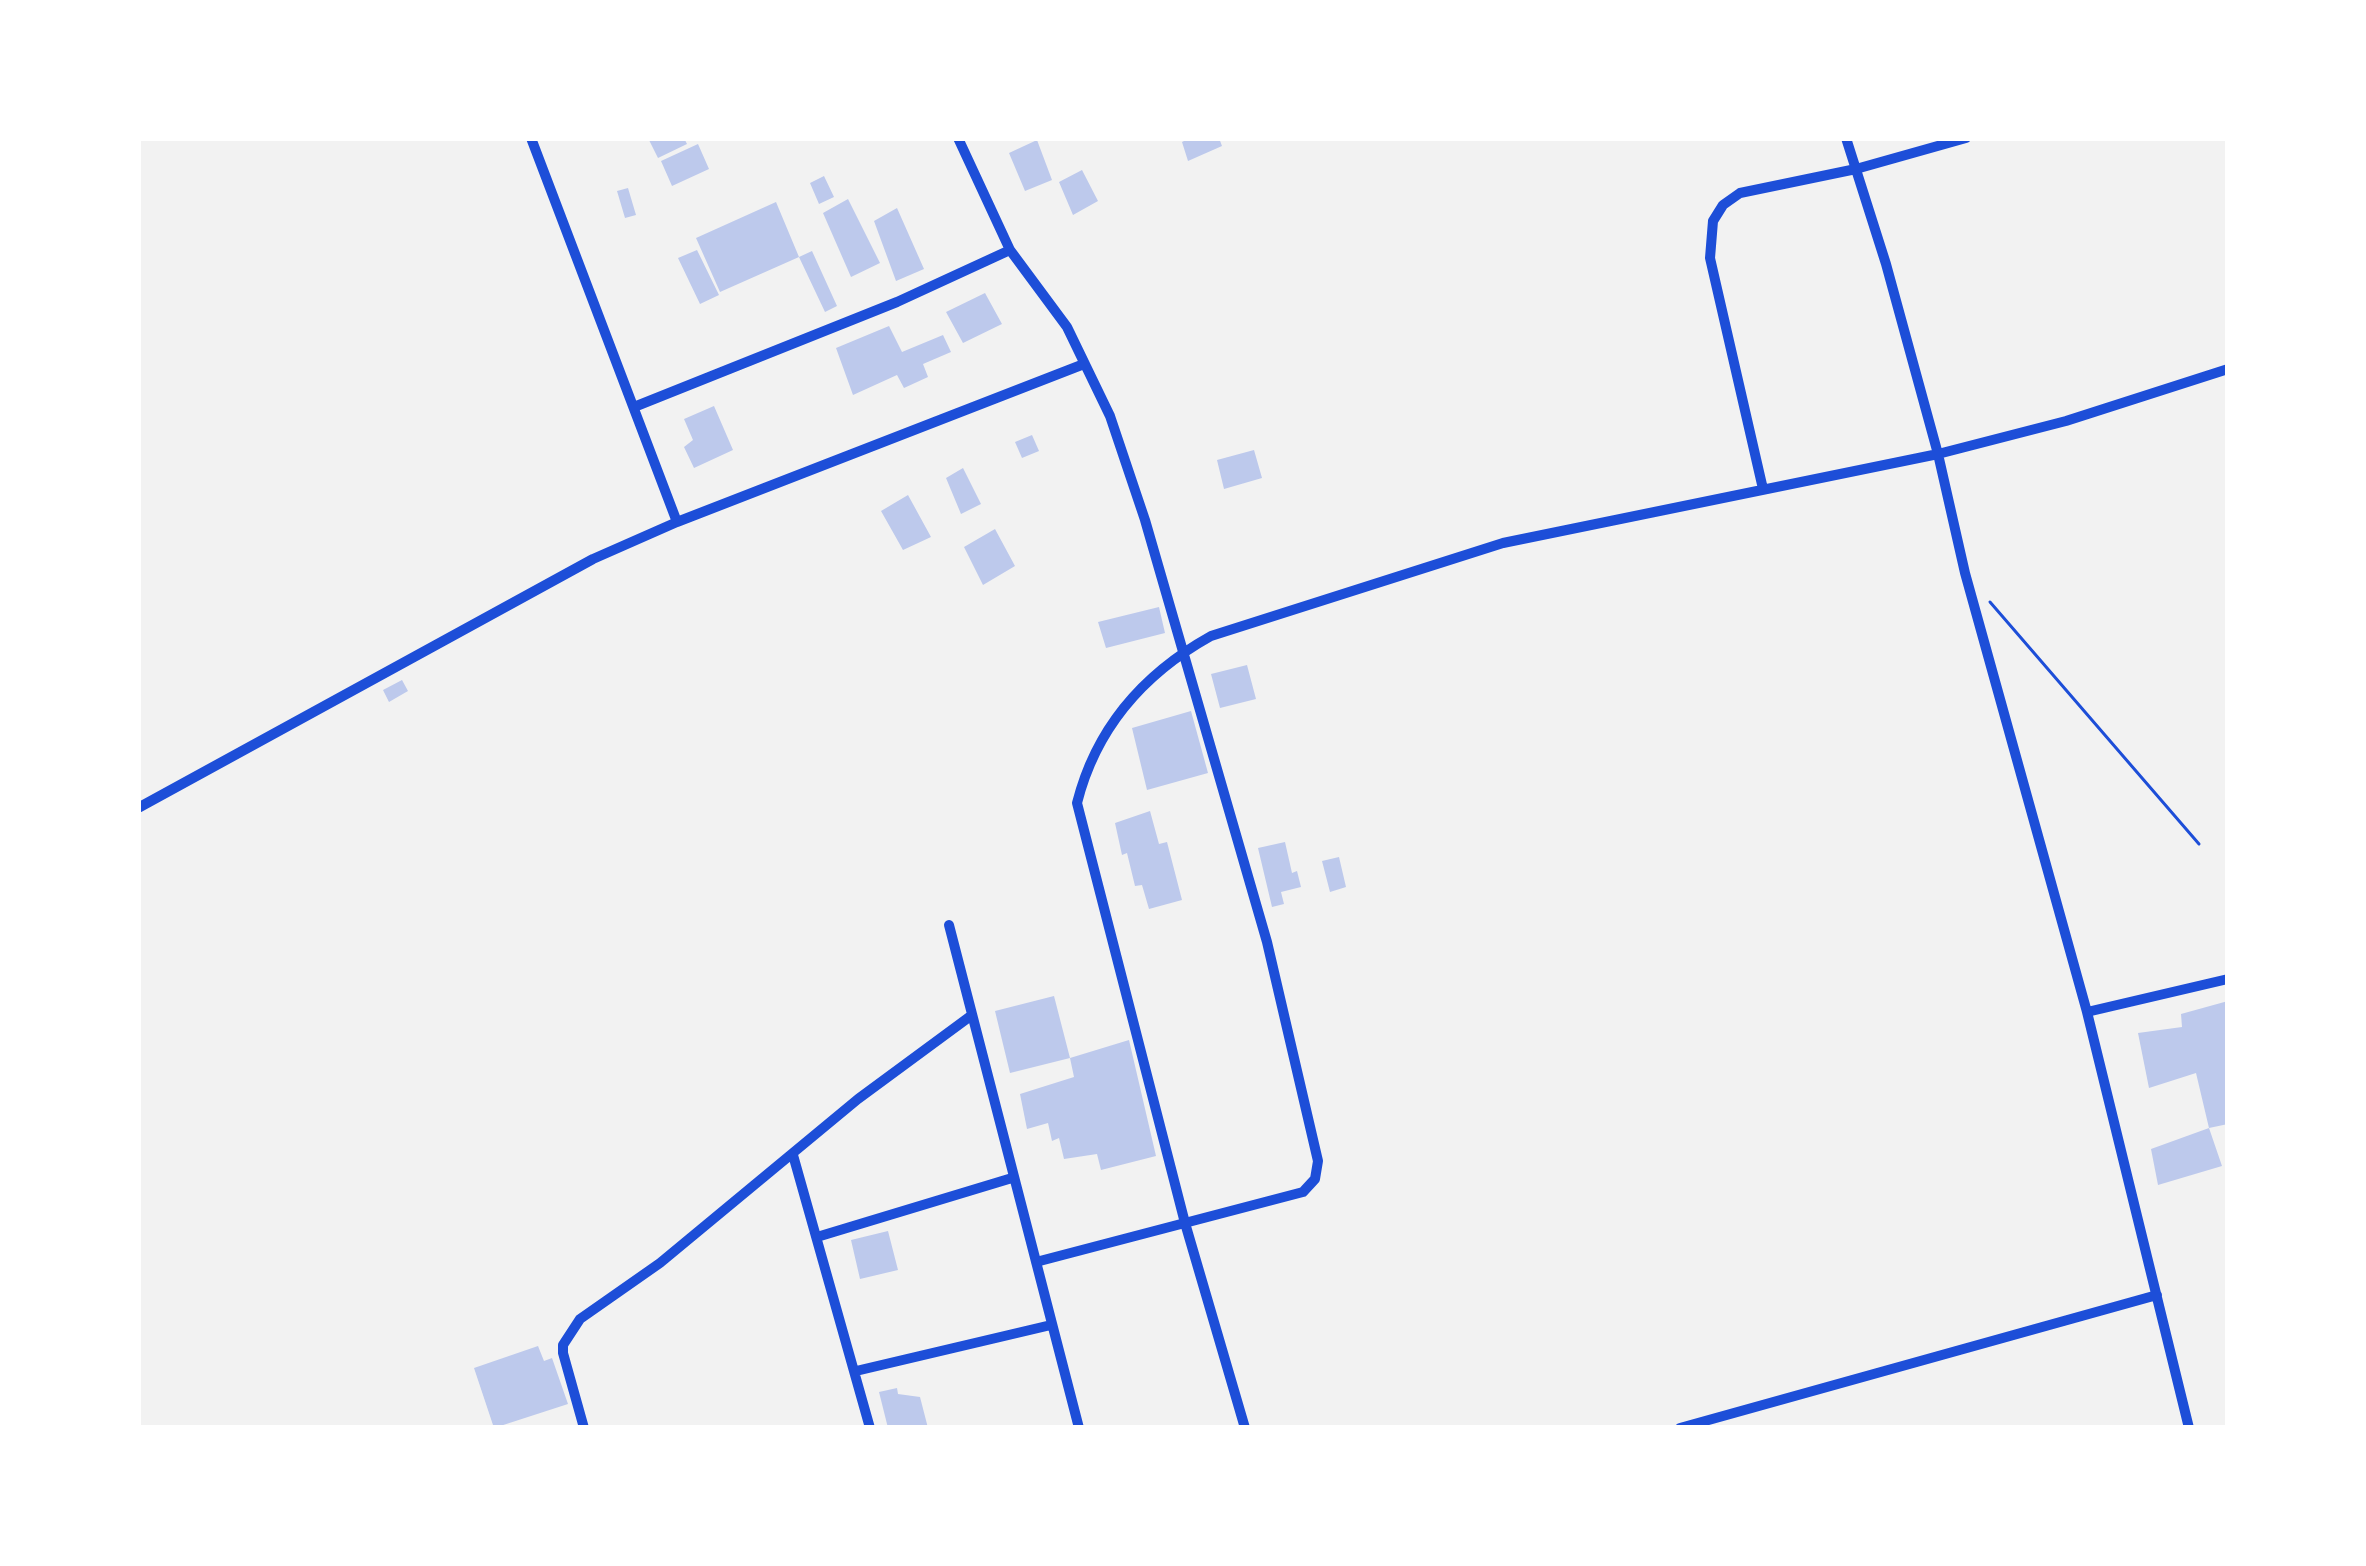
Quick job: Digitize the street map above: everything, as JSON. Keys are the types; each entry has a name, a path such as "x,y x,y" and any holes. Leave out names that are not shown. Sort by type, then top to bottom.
{"street":[{"path":"530,138 677,522"},
{"path":"958,138 1010,250 1066,327 1110,416 1184,651 1267,942 1318,1160 1315,1179 1303,1192 1036,1262"},
{"path":"1846,138 1938,454 1965,573 2086,1012 2189,1428"},
{"path":"1763,488 1710,258 1713,221 1740,193 1856,169 1966,138"},
{"path":"634,407 897,302 1010,250"},
{"path":"138,808 593,559 1084,364"},
{"path":"1245,1428 1185,1223 1077,803 1097,742 1153,677 1211,636 1503,543 1938,454 2066,421 2228,369"},
{"path":"949,925 1079,1428"},
{"path":"2086,1012 2228,980"},
{"path":"584,1428 563,1353 580,1319 660,1263 858,1100 972,1015"},
{"path":"794,1155 870,1428"},
{"path":"817,1237 1012,1178"},
{"path":"1679,1428 2157,1295"},
{"path":"856,1371 1051,1325"}],"path":[{"path":"1965,573 2199,844"}],"building":[{"path":"648,138 684,138 687,144 658,158"},
{"path":"1219,138 1222,146 1188,161 1182,142"},
{"path":"1037,140 1052,180 1025,191 1009,153"},
{"path":"698,144 709,169 672,186 661,161"},
{"path":"1082,170 1098,201 1073,215 1059,182"},
{"path":"824,176 834,197 819,204 810,183"},
{"path":"628,188 636,215 625,218 617,191"},
{"path":"848,199 880,263 851,277 823,213"},
{"path":"776,202 799,257 720,292 696,238"},
{"path":"897,208 924,269 896,281 874,221"},
{"path":"697,250 719,295 700,304 678,258"},
{"path":"812,251 837,306 825,312 799,257"},
{"path":"985,293 1002,324 963,343 946,312"},
{"path":"889,326 902,352 943,335 951,352 923,364 928,377 904,388 897,375 853,395 836,348"},
{"path":"714,406 733,450 694,468 684,447 693,440 684,419"},
{"path":"1032,435 1039,451 1022,458 1015,442"},
{"path":"1254,450 1262,478 1224,489 1217,460"},
{"path":"963,468 981,504 961,514 946,478"},
{"path":"908,495 931,537 903,550 881,511"},
{"path":"995,529 1015,566 983,585 964,547"},
{"path":"1159,607 1165,633 1106,648 1098,622"},
{"path":"1247,665 1256,699 1220,708 1211,674"},
{"path":"402,680 408,691 389,702 383,690"},
{"path":"1191,711 1208,773 1147,790 1132,728"},
{"path":"1150,811 1159,844 1167,842 1182,900 1149,909 1142,885 1135,886 1127,853 1122,855 1115,823"},
{"path":"1285,842 1292,873 1297,871 1301,887 1281,892 1284,904 1272,907 1258,848"},
{"path":"1339,857 1346,887 1330,892 1322,861"},
{"path":"1054,996 1070,1058 1010,1073 995,1011"},
{"path":"2228,1001 2228,1124 2209,1128 2196,1073 2149,1088 2138,1033 2182,1027 2181,1014"},
{"path":"1129,1040 1156,1156 1101,1170 1097,1154 1064,1159 1059,1138 1052,1141 1048,1123 1027,1129 1020,1094 1074,1077 1070,1058"},
{"path":"2209,1128 2222,1166 2158,1185 2151,1149"},
{"path":"888,1231 898,1270 860,1279 851,1240"},
{"path":"538,1346 544,1361 552,1358 568,1404 494,1428 474,1368"},
{"path":"897,1388 898,1394 920,1397 928,1428 888,1428 879,1392"}]}
